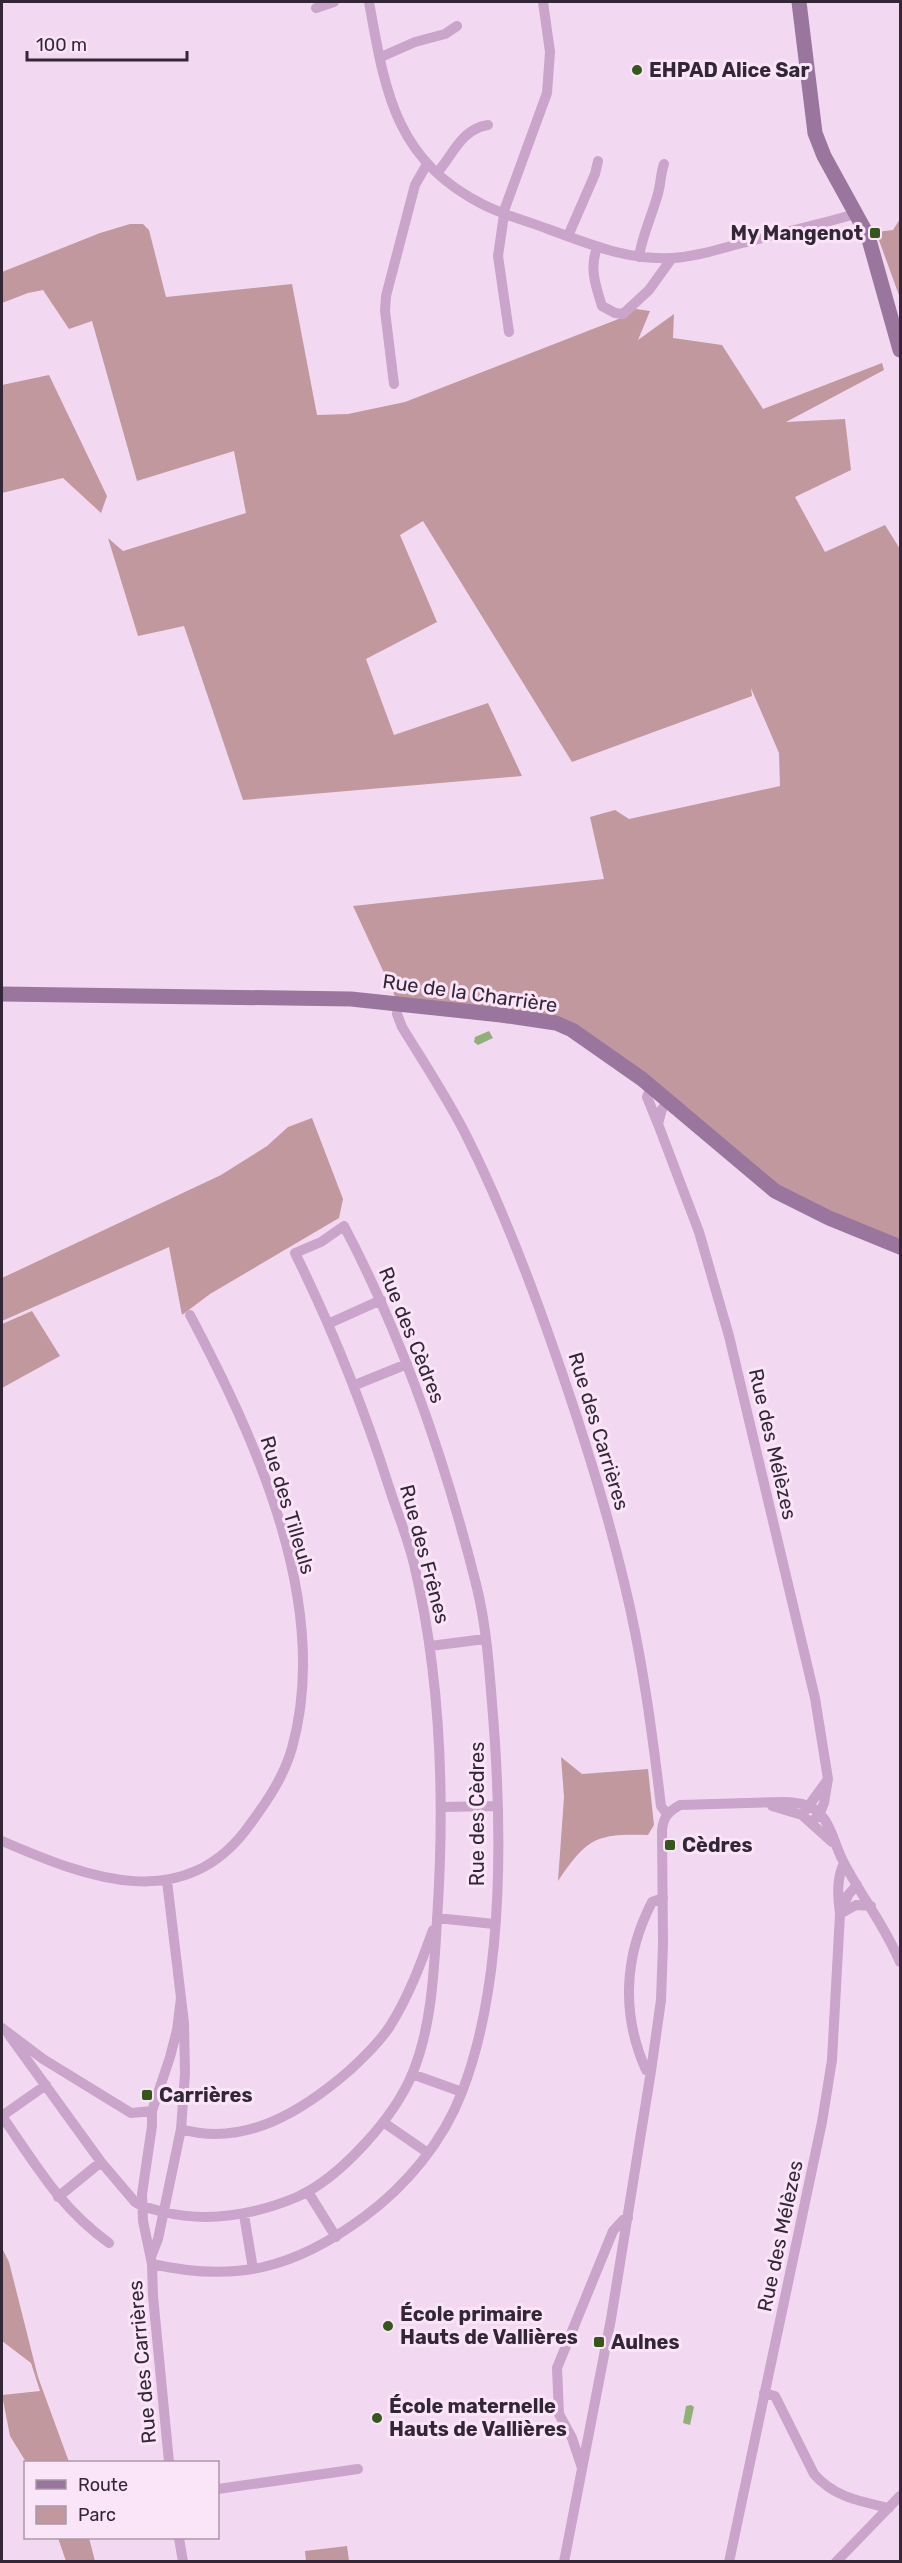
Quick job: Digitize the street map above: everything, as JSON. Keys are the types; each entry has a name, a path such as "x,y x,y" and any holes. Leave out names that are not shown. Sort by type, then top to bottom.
{"street":[{"path":"316,8 334,2"},
{"path":"369,2 392,104 404,133 427,164 437,173 466,195 504,213 597,248 639,257 672,258 703,253 856,212"},
{"path":"508,332 498,256 504,213 547,93 550,52 543,2"},
{"path":"800,2 814,133 824,156 868,236 900,350"},
{"path":"381,57 416,42 445,34 457,26"},
{"path":"437,173 465,136 472,130 488,125"},
{"path":"568,237 596,174 598,161"},
{"path":"394,384 386,324 386,296 415,184 427,164"},
{"path":"639,257 646,226 658,196 664,164"},
{"path":"597,248 593,261 595,285 602,306 615,313 623,314 649,290 672,258"},
{"name":"Rue de la Charrière","path":"2,994 296,997 398,1003 556,1023 572,1030 651,1087 775,1191 829,1218 900,1247"},
{"name":"Rue des Carrières","path":"398,1003 397,1014 402,1027 466,1135 500,1206 528,1275 570,1396 598,1483 624,1582 646,1697 661,1806 667,1814 663,1821 662,1831 661,2000 628,2218 564,2562"},
{"name":"Rue des Mélèzes","path":"651,1087 647,1097 649,1106 699,1232 729,1336 814,1698 828,1779 827,1792 820,1813 812,1822"},
{"path":"658,1124 662,1109 668,1102"},
{"name":"Rue des Cèdres","path":"151,2261 214,2272 253,2269 309,2253 336,2237 399,2187 428,2153 454,2112 473,2059 488,1995 494,1924 498,1806 493,1710 478,1592 439,1453 407,1364 381,1300 344,1226 321,1242 295,1253"},
{"name":"Rue des Frênes","path":"5,2032 121,2188 142,2207 198,2217 244,2215 264,2210 308,2192 338,2168 383,2122 412,2074 423,2039 431,1992 440,1878 439,1725 430,1646 413,1563 355,1385 330,1323 295,1253"},
{"path":"330,1323 381,1300"},
{"name":"Rue des Tilleuls","path":"2,1841 85,1872 135,1882 167,1881 188,1875 226,1852 241,1838 275,1790 292,1750 301,1712 304,1670 302,1631 294,1585 272,1503 237,1409 190,1316"},
{"path":"355,1385 407,1364"},
{"path":"430,1646 485,1639"},
{"path":"805,1811 828,1779"},
{"path":"667,1814 680,1805 798,1802 812,1822 834,1844"},
{"path":"441,1806 498,1806"},
{"path":"805,1811 820,1813 828,1825 834,1844 871,1906 900,1962"},
{"name":"Rue des Mélèzes","path":"729,2562 822,2122 832,2060 840,1914 837,1892 839,1872 844,1863"},
{"name":"Rue des Carrières","path":"151,2261 158,2240 181,2129 185,2074 184,2023 167,1881"},
{"name":"Rue des Mélèzes","path":"840,1914 848,1895 857,1885"},
{"path":"651,2071 646,2070 632,2031 628,1998 630,1968 644,1918 652,1902 663,1898"},
{"path":"840,1914 856,1905 871,1906"},
{"path":"437,1918 494,1924"},
{"name":"Rue des Frênes","path":"181,2129 224,2135 264,2126 292,2113 323,2093 365,2055 390,2027 413,1983 437,1918"},
{"path":"413,1983 418,1982 427,1986 431,1992"},
{"name":"Rue des Carrières","path":"169,2461 151,2261 142,2207 152,2111 167,2069 177,2030 181,1998"},
{"name":"Rue des Frênes","path":"5,2032 131,2113 152,2111"},
{"path":"34,2068 35,2062 44,2059"},
{"path":"167,2069 185,2074"},
{"path":"412,2074 462,2092"},
{"path":"46,2085 2,2116 58,2197 82,2222 110,2244"},
{"path":"383,2122 428,2153"},
{"path":"58,2197 101,2162"},
{"path":"308,2192 336,2237"},
{"path":"244,2215 253,2269"},
{"name":"Rue des Carrières","path":"582,2468 572,2438 559,2414 556,2391 557,2368 613,2231 628,2218"},
{"path":"764,2393 775,2396 814,2474 821,2483 831,2491 861,2502 888,2508"},
{"path":"219,2489 358,2469"},
{"path":"836,2562 900,2496"},
{"path":"179,2539 183,2562"}],"green space":[{"path":"900,219 900,298 876,232 893,230"},
{"path":"130,224 143,224 149,230 166,297 292,284 317,415 348,414 405,402 621,318 636,309 650,311 638,340 674,314 673,338 722,345 763,409 882,363 884,370 786,422 845,419 851,470 795,497 825,552 885,525 900,549 900,1247 810,1209 572,1030 398,1003 353,906 604,879 590,817 615,810 629,819 780,786 779,753 751,688 752,696 572,762 423,521 400,535 437,622 366,659 394,735 488,703 522,776 243,800 184,626 138,636 108,538 123,551 246,513 234,451 137,481 92,321 69,329 43,290 2,303 2,272 100,233"},
{"path":"49,375 107,496 101,513 63,478 2,493 2,385"},
{"path":"312,1118 343,1199 339,1218 210,1294 182,1315 169,1247 2,1321 2,1278 221,1175 267,1146 288,1127"},
{"path":"32,1311 60,1356 2,1388 2,1324"},
{"path":"561,1757 582,1774 648,1769 654,1825 648,1835 616,1836 595,1841 577,1855 558,1881 564,1797"},
{"path":"2,2248 9,2262 38,2377 69,2461 25,2461 10,2436 2,2395 40,2391 31,2363 2,2341"},
{"path":"58,2539 89,2539 95,2561 66,2561"},
{"path":"347,2546 349,2561 306,2561 305,2551"}],"shaded area":[{"path":"489,1031 493,1038 478,1045 474,1042 475,1037"},
{"path":"686,2406 694,2407 690,2425 683,2423"}],"place":[{"name":"EHPAD Alice Sar","path":"637,70"},
{"name":"My Mangenot","path":"875,233"},
{"name":"Cèdres","path":"670,1845"},
{"name":"Carrières","path":"147,2095"},
{"name":"École primaire Hauts de Vallières","path":"388,2326"},
{"name":"Aulnes","path":"599,2342"},
{"name":"École maternelle Hauts de Vallières","path":"377,2418"}]}
